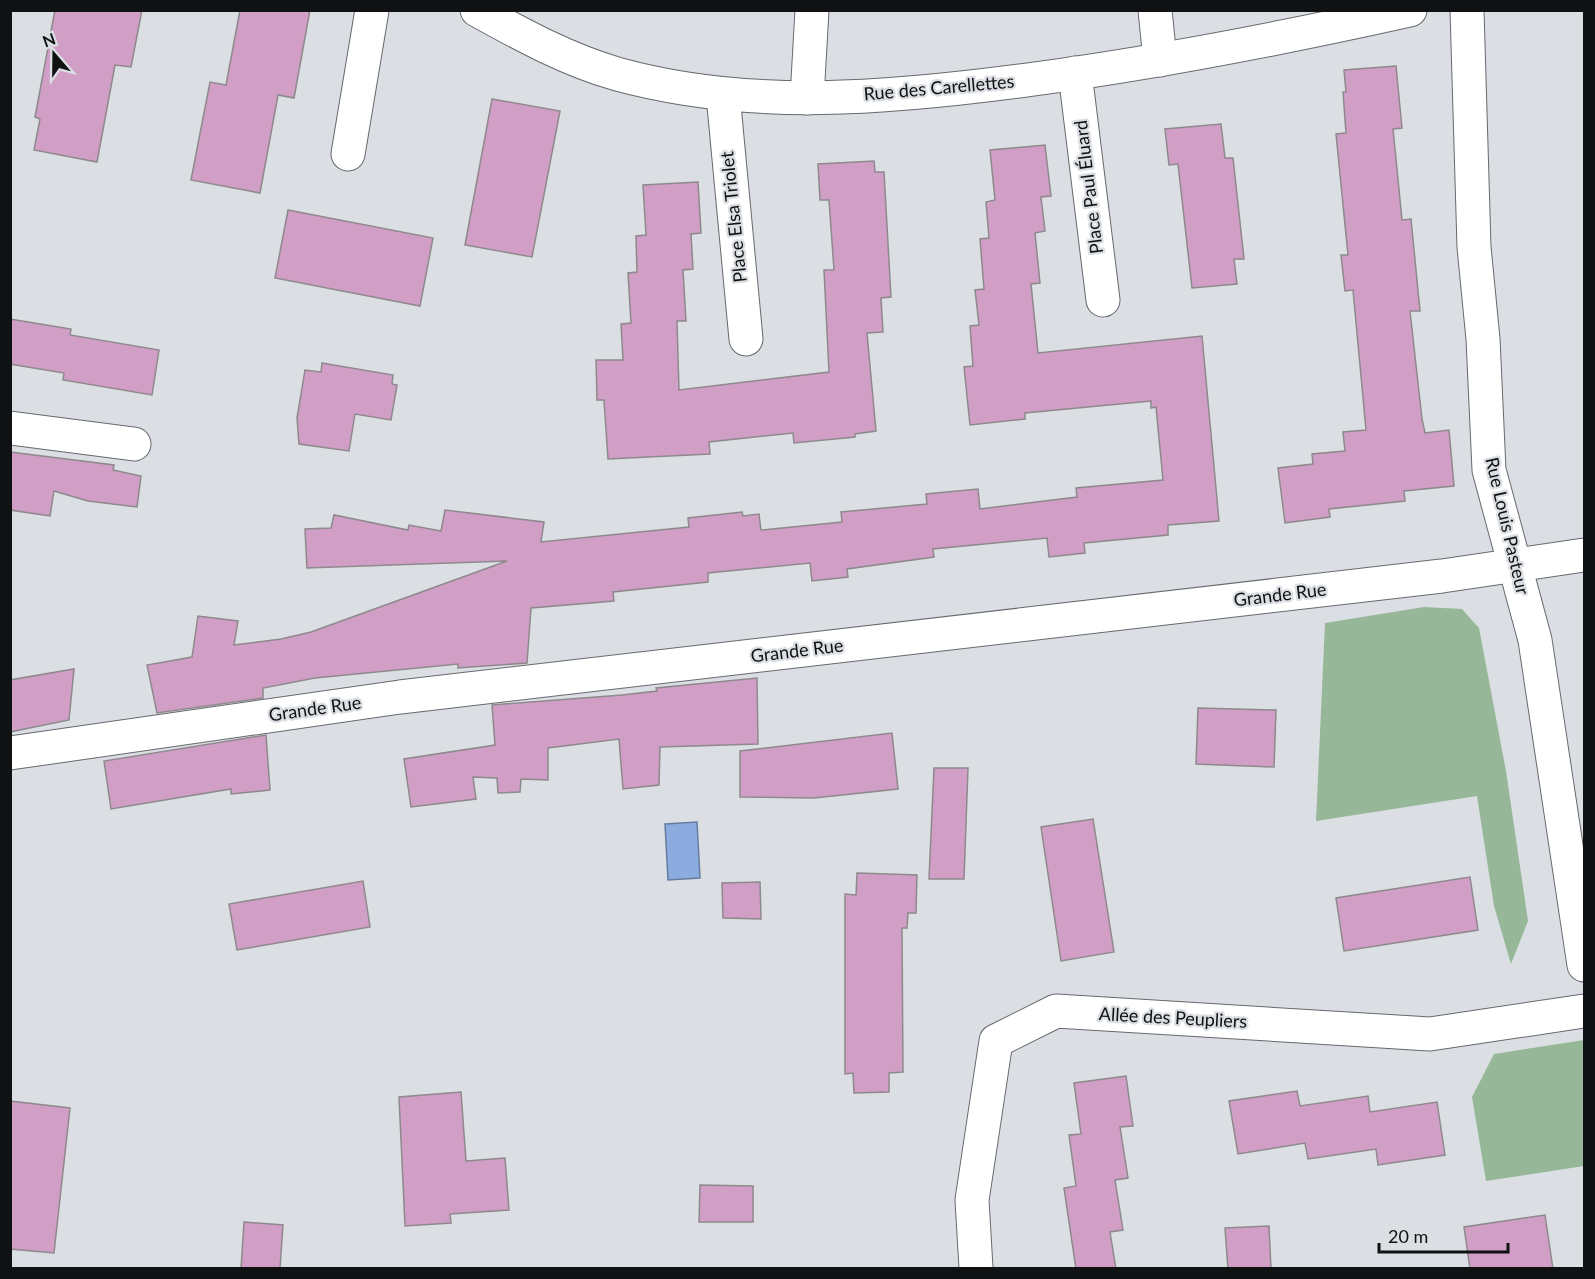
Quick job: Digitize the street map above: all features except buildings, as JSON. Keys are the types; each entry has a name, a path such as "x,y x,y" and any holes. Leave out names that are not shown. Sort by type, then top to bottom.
{"street":[{"path":"348,154 372,10"},
{"name":"Rue des Carellettes","path":"477,10 557,51 616,74 723,95 807,98 940,91 1075,73 1160,60 1410,10"},
{"path":"807,98 812,10"},
{"path":"1155,10 1160,60"},
{"name":"Rue Louis Pasteur","path":"1467,10 1474,247 1483,339 1489,470 1535,640 1584,965"},
{"name":"Place Paul Éluard","path":"1075,73 1103,300"},
{"name":"Place Elsa Triolet","path":"723,95 746,339"},
{"path":"10,428 134,444"},
{"name":"Grande Rue","path":"10,753 400,697 1515,566 1584,555"},
{"name":"Allée des Peupliers","path":"976,1269 972,1200 996,1041 1056,1011 1430,1034 1584,1011"}],"green space":[{"path":"1424,607 1462,609 1479,628 1506,771 1528,921 1511,964 1494,906 1477,796 1316,821 1325,623"},
{"path":"1584,1040 1584,1166 1486,1181 1472,1097 1494,1054"}],"water":[{"path":"697,822 700,878 668,880 665,824"}]}
